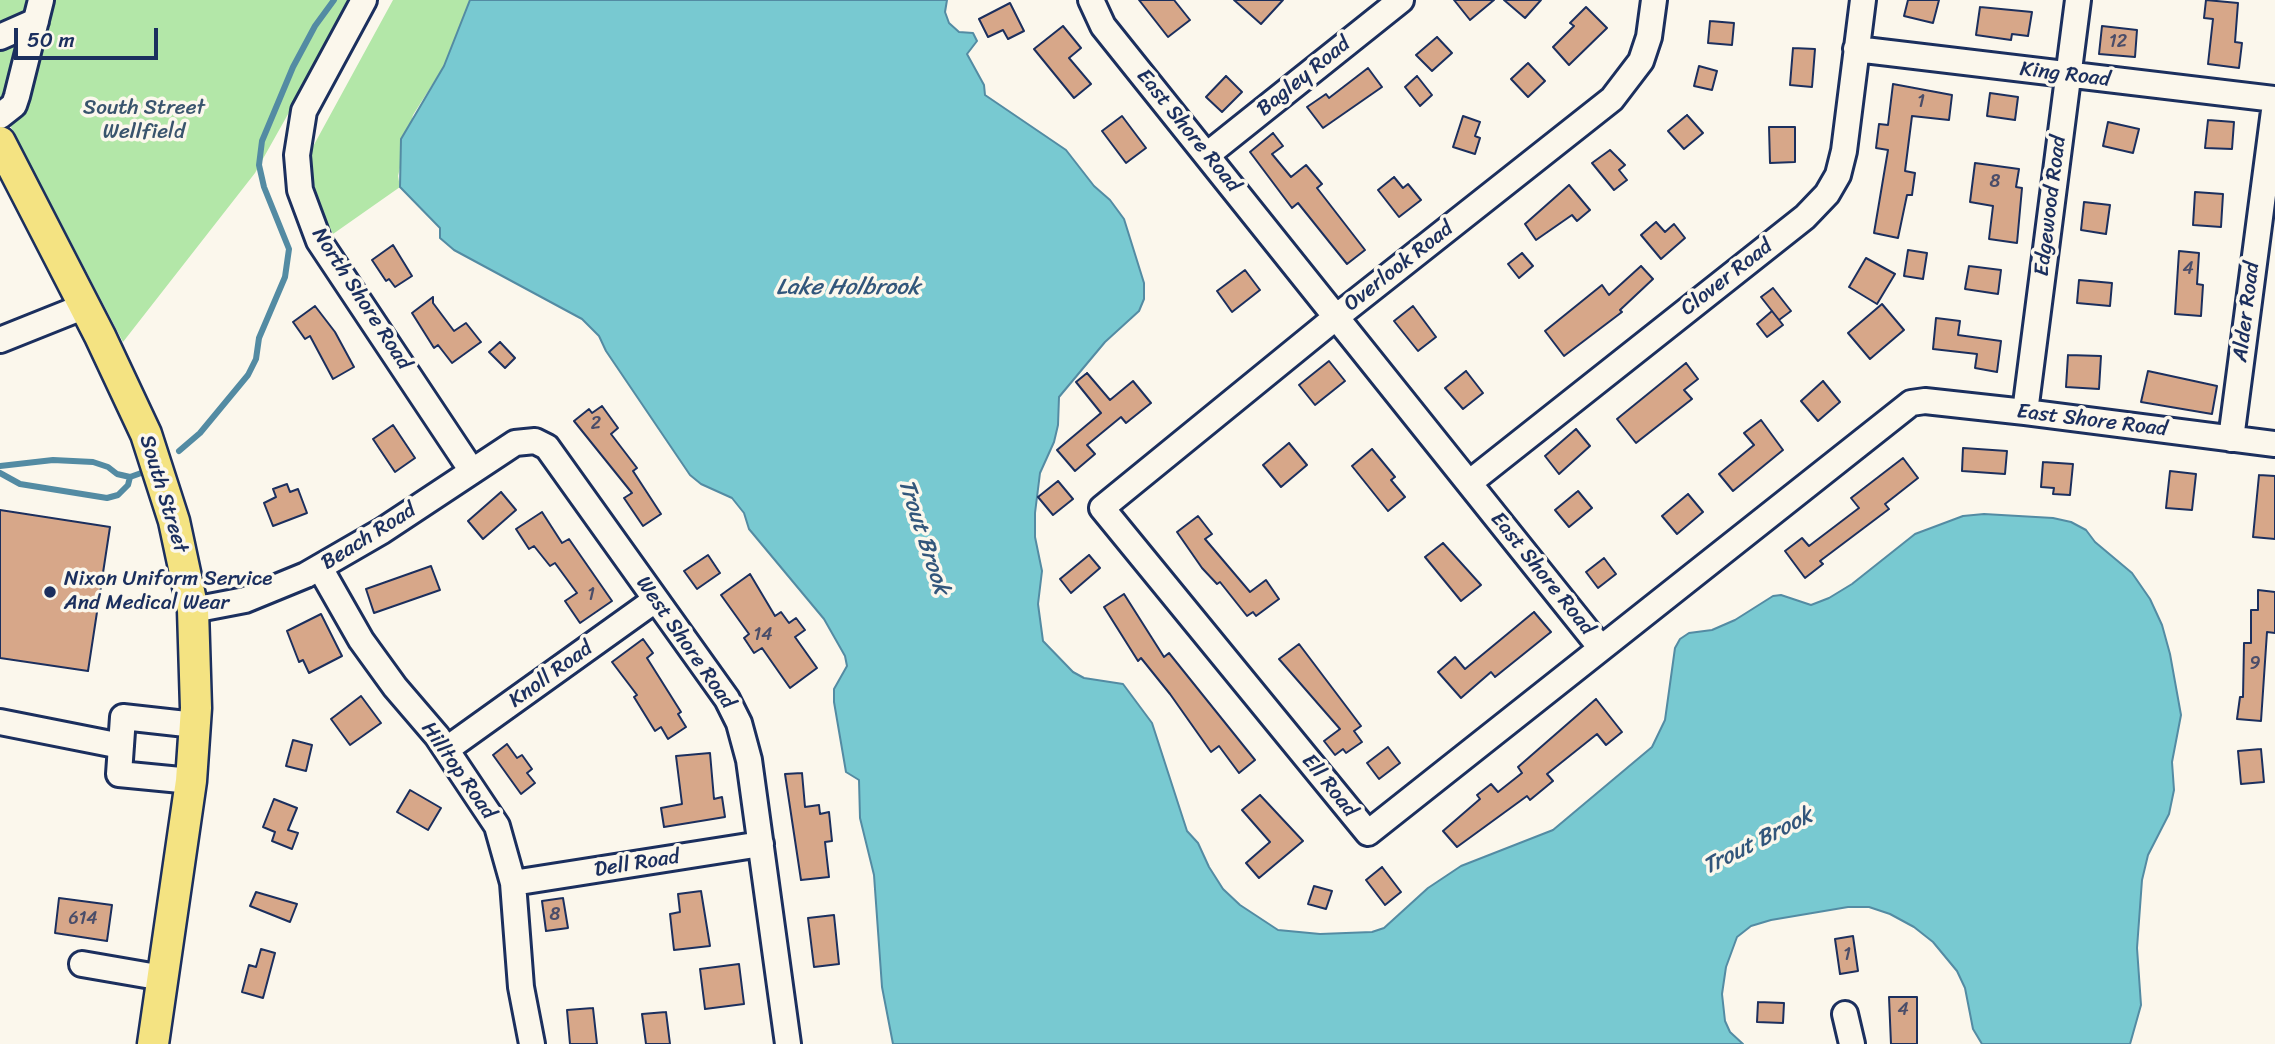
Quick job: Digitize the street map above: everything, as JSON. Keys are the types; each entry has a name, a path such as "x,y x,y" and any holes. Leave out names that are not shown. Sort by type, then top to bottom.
{"main road":[{"name":"South Street","path":"0,142 85,306 153,454 174,521 193,610 195,725 191,780 153,1044"}],"street":[{"name":"North Shore Road","path":"364,0 304,111 297,155 300,190 319,241 472,471"},
{"name":"East Shore Road","path":"1091,0 1103,26 1601,648 1905,406 1925,401 2275,444"},
{"name":"Bagley Road","path":"1207,155 1401,0"},
{"name":"Overlook Road","path":"1102,508 1335,318 1621,91 1636,72 1646,49 1654,0"},
{"name":"Clover Road","path":"1469,483 1805,217 1827,194 1838,175 1844,151 1863,0"},
{"name":"Edgewood Road","path":"2025,412 2078,0"},
{"path":"0,37 39,11"},
{"path":"0,116 14,105 39,11"},
{"name":"King Road","path":"1856,50 2275,101"},
{"name":"Alder Road","path":"2231,439 2275,101"},
{"path":"0,340 85,306"},
{"name":"Beach Road","path":"193,610 246,600 320,568 515,443 535,441"},
{"name":"West Shore Road","path":"535,441 547,447 559,461 727,699 740,723 747,747 788,1044"},
{"name":"Ell Road","path":"1102,508 1368,833 1601,648"},
{"name":"Hilltop Road","path":"320,568 376,662 447,749 497,826 513,883 521,987 532,1044"},
{"name":"Knoll Road","path":"447,749 655,600"},
{"path":"191,780 119,774 123,717 195,725"},
{"path":"0,722 121,746"},
{"name":"Dell Road","path":"513,883 761,844"},
{"path":"82,964 163,978"},
{"path":"1845,1014 1853,1044"}],"green space":[{"name":"South Street Wellfield","path":"0,0 352,0 255,173 123,342 0,106"},
{"path":"393,0 470,0 444,66 413,115 398,176 400,187 333,234 316,200 310,152"}],"water":[{"name":"Lake Holbrook","path":"470,0 947,0 945,12 949,23 959,32 973,33 977,41 967,54 984,85 985,95 1066,150 1094,186 1110,200 1124,219 1144,283 1144,299 1139,311 1105,342 1059,397 1058,425 1054,442 1040,473 1035,513 1035,537 1042,571 1038,604 1043,641 1073,672 1084,678 1123,684 1152,723 1187,831 1198,843 1209,867 1223,889 1240,905 1278,930 1320,934 1372,932 1384,928 1428,888 1461,866 1553,830 1652,747 1665,720 1675,648 1680,639 1689,633 1712,630 1735,620 1773,596 1781,595 1811,605 1829,598 1852,584 1915,534 1963,516 1984,514 2053,518 2071,522 2086,530 2095,542 2132,573 2150,599 2162,625 2170,654 2181,715 2172,762 2174,790 2169,814 2148,855 2142,880 2137,948 2141,1005 2130,1044 1982,1044 1973,1029 1965,988 1957,971 1933,942 1914,927 1890,914 1869,907 1848,907 1771,920 1751,926 1737,937 1726,967 1722,994 1725,1021 1730,1032 1743,1044 893,1044 882,987 874,875 860,818 859,780 846,772 834,702 834,689 847,666 845,656 824,619 749,529 744,513 732,498 701,484 690,475 606,351 599,336 582,319 454,250 440,238 440,228 400,187 401,139 444,66"}],"building":[{"path":"1139,0 1174,0 1190,20 1168,37"},
{"path":"1234,0 1283,0 1261,24"},
{"path":"1454,0 1494,0 1470,20"},
{"path":"1504,0 1541,0 1525,18"},
{"path":"1908,0 1939,0 1933,23 1904,16"},
{"path":"2206,0 2238,3 2235,42 2242,43 2239,68 2208,64 2213,19 2204,18"},
{"path":"1010,3 1024,31 1008,39 1003,30 988,37 979,19"},
{"path":"1586,7 1607,28 1569,65 1553,47 1574,26 1570,23"},
{"path":"1980,7 2032,12 2028,36 2012,34 2011,40 1976,35"},
{"path":"1710,21 1734,23 1732,45 1708,43"},
{"path":"1063,26 1081,48 1069,58 1091,84 1074,98 1034,49"},
{"path":"2102,26 2137,30 2135,57 2099,54"},
{"path":"1437,37 1452,53 1432,71 1416,55"},
{"path":"1793,48 1815,49 1812,87 1790,85"},
{"path":"1528,63 1545,81 1528,97 1511,79"},
{"path":"1699,66 1717,71 1712,90 1694,86"},
{"path":"1368,68 1382,87 1323,128 1307,107 1326,94 1329,98"},
{"path":"1226,76 1242,92 1222,112 1206,97"},
{"path":"1417,76 1432,95 1420,106 1405,87"},
{"path":"1893,84 1952,95 1949,120 1912,116 1905,171 1915,173 1912,195 1907,195 1898,238 1874,233 1888,150 1876,148 1879,124 1888,125"},
{"path":"1990,93 2018,97 2015,120 1987,116"},
{"path":"1687,115 1703,133 1684,149 1668,131"},
{"path":"1122,116 1146,148 1126,163 1102,131"},
{"path":"1463,116 1480,122 1475,136 1480,138 1475,154 1453,147"},
{"path":"2208,120 2234,122 2232,149 2205,148"},
{"path":"2108,122 2139,129 2133,153 2103,146"},
{"path":"1769,127 1795,127 1795,162 1770,163"},
{"path":"1273,133 1283,146 1272,154 1291,177 1306,165 1322,184 1317,188 1365,250 1347,264 1298,203 1292,208 1250,152"},
{"path":"1610,150 1625,165 1619,170 1627,180 1614,190 1592,163"},
{"path":"1975,163 2019,169 2016,187 2022,188 2017,243 1989,239 1993,206 1970,202"},
{"path":"1394,177 1403,188 1408,184 1421,200 1399,217 1378,190"},
{"path":"1569,185 1590,210 1577,221 1572,215 1536,240 1525,224"},
{"path":"2195,192 2223,194 2221,227 2193,225"},
{"path":"2084,202 2110,205 2106,234 2081,230"},
{"path":"1656,222 1665,232 1674,224 1685,238 1661,259 1641,235"},
{"path":"393,245 412,276 395,287 389,279 386,281 372,260"},
{"path":"1908,250 1927,253 1923,279 1904,276"},
{"path":"2179,251 2199,253 2197,284 2203,285 2201,316 2175,314"},
{"path":"1522,253 1533,266 1519,278 1508,264"},
{"path":"1866,258 1895,274 1877,304 1849,287"},
{"path":"1641,266 1653,279 1620,310 1622,312 1564,356 1545,331 1602,285 1609,295"},
{"path":"1969,266 2001,270 1998,294 1965,289"},
{"path":"1245,270 1260,290 1232,312 1217,291"},
{"path":"2079,280 2112,283 2110,306 2077,303"},
{"path":"1773,288 1791,311 1779,320 1761,297"},
{"path":"433,297 433,303 454,331 466,323 481,342 452,363 438,345 434,348 412,313"},
{"path":"1882,304 1904,330 1870,359 1848,333"},
{"path":"315,306 335,332 354,367 333,379 310,336 305,339 293,322"},
{"path":"1413,306 1436,337 1418,351 1394,321"},
{"path":"1772,311 1783,325 1767,337 1757,324"},
{"path":"1936,318 1960,321 1958,335 2001,341 1997,372 1975,368 1977,354 1933,349"},
{"path":"500,342 515,358 505,368 489,352"},
{"path":"2068,355 2101,356 2099,389 2066,387"},
{"path":"1329,361 1345,381 1315,405 1299,385"},
{"path":"1686,363 1698,379 1684,390 1692,399 1636,443 1617,419"},
{"path":"1466,371 1483,393 1463,409 1445,388"},
{"path":"2148,371 2217,386 2212,414 2141,402"},
{"path":"1087,373 1110,400 1133,381 1151,403 1126,423 1121,417 1087,445 1095,454 1075,471 1057,450 1101,413 1076,382"},
{"path":"1823,381 1840,402 1818,421 1801,401"},
{"path":"602,406 618,428 611,434 637,468 633,471 661,514 643,526 624,498 632,493 574,421 589,409 592,413"},
{"path":"1761,420 1783,450 1733,491 1719,474 1754,445 1744,433"},
{"path":"393,425 415,458 395,472 373,439"},
{"path":"1576,429 1590,446 1559,474 1545,456"},
{"path":"1289,443 1307,465 1281,487 1263,465"},
{"path":"1963,448 2007,451 2005,474 1962,471"},
{"path":"1372,449 1395,477 1391,480 1405,497 1388,511 1352,466"},
{"path":"1903,458 1918,478 1885,504 1889,509 1820,561 1823,564 1805,578 1785,551 1802,538 1809,546 1859,508 1851,498"},
{"path":"2043,462 2073,464 2070,495 2053,494 2054,488 2041,487"},
{"path":"2170,471 2196,474 2192,510 2166,508"},
{"path":"2259,475 2275,476 2275,539 2253,537"},
{"path":"1058,481 1073,499 1053,515 1038,497"},
{"path":"287,484 290,492 298,489 307,513 273,526 264,503 276,497 273,489"},
{"path":"1578,491 1592,508 1569,527 1555,510"},
{"path":"501,492 516,510 483,539 468,521"},
{"path":"1688,494 1703,512 1677,534 1662,516"},
{"name":"Nixon Uniform Service And Medical Wear","path":"0,510 110,527 88,671 0,658"},
{"path":"542,512 562,543 569,539 612,601 580,623 565,601 577,593 555,563 550,566 534,546 529,549 516,529"},
{"path":"1198,516 1212,534 1205,539 1250,592 1266,580 1279,599 1256,616 1253,612 1247,616 1220,582 1217,584 1202,568 1177,532"},
{"path":"1443,543 1481,585 1461,601 1425,557"},
{"path":"708,555 720,573 697,589 684,571"},
{"path":"1089,555 1100,568 1071,593 1060,579"},
{"path":"1604,558 1616,574 1598,588 1586,572"},
{"path":"431,566 440,590 374,613 366,589"},
{"path":"750,574 775,616 781,612 789,623 796,618 805,630 795,637 817,668 790,688 762,648 754,653 744,638 749,634 721,595"},
{"path":"2258,590 2275,592 2275,633 2267,632 2261,721 2237,719 2240,697 2243,697 2244,643 2251,643 2251,610 2258,610"},
{"path":"1124,594 1164,657 1169,653 1255,760 1239,773 1219,746 1211,752 1170,694 1141,658 1138,661 1104,607"},
{"path":"1534,612 1551,632 1495,677 1491,672 1461,698 1438,672 1455,657 1465,669"},
{"path":"321,614 342,656 309,673 303,660 299,662 287,631"},
{"path":"643,639 653,653 647,658 681,712 678,714 686,727 668,739 661,727 655,731 634,697 637,695 612,662"},
{"path":"1299,644 1361,726 1354,731 1362,742 1346,753 1343,749 1335,755 1324,741 1340,729 1279,659"},
{"path":"361,696 381,723 350,745 331,719"},
{"path":"1596,699 1622,732 1606,745 1597,734 1547,774 1553,781 1530,800 1527,796 1457,847 1443,831 1480,799 1477,795 1491,784 1498,792 1522,773 1518,767"},
{"path":"293,740 312,745 306,771 286,766"},
{"path":"507,744 517,758 522,755 532,769 527,773 535,783 521,794 493,755"},
{"path":"1388,747 1400,763 1379,779 1367,763"},
{"path":"2261,749 2264,782 2241,784 2238,751"},
{"path":"710,753 714,799 722,797 725,817 664,827 661,808 682,804 676,756"},
{"path":"802,773 805,807 819,805 820,814 829,812 832,841 825,842 829,877 801,880 785,774"},
{"path":"410,790 441,808 428,830 397,812"},
{"path":"1260,795 1303,841 1259,878 1246,863 1270,842 1242,810"},
{"path":"274,799 297,808 288,830 298,833 292,849 272,841 275,832 263,827"},
{"path":"1382,867 1401,892 1385,905 1366,880"},
{"path":"1314,886 1332,891 1326,909 1308,904"},
{"path":"701,891 710,946 674,950 670,914 680,912 678,894"},
{"path":"256,892 297,904 290,922 250,906"},
{"path":"59,898 112,905 107,941 55,933"},
{"path":"563,898 568,928 546,931 542,901"},
{"path":"834,915 839,964 814,967 808,918"},
{"path":"1853,936 1858,971 1840,974 1835,939"},
{"path":"261,949 275,953 263,998 242,992 249,965 256,967"},
{"path":"739,964 744,1004 705,1009 700,969"},
{"path":"1889,997 1917,997 1917,1044 1891,1044"},
{"path":"1758,1002 1784,1003 1783,1023 1757,1022"},
{"path":"593,1008 597,1044 570,1044 567,1010"},
{"path":"666,1012 670,1044 646,1044 642,1014"}],"waterway":[{"path":"179,451 200,433 248,375 256,359 259,338 285,277 289,249 264,187 259,165 262,141 293,67 315,26 334,0"},
{"path":"0,466 53,460 93,462 108,467 117,474 130,477 144,472"},
{"path":"0,473 20,484 107,498 118,495 128,485 130,477"}],"place":[{"name":"Nixon Uniform Service And Medical Wear","path":"50,592"}],"water label":[{"name":"Trout Brook","path":"923,537"},
{"name":"Trout Brook","path":"1758,842"}]}
